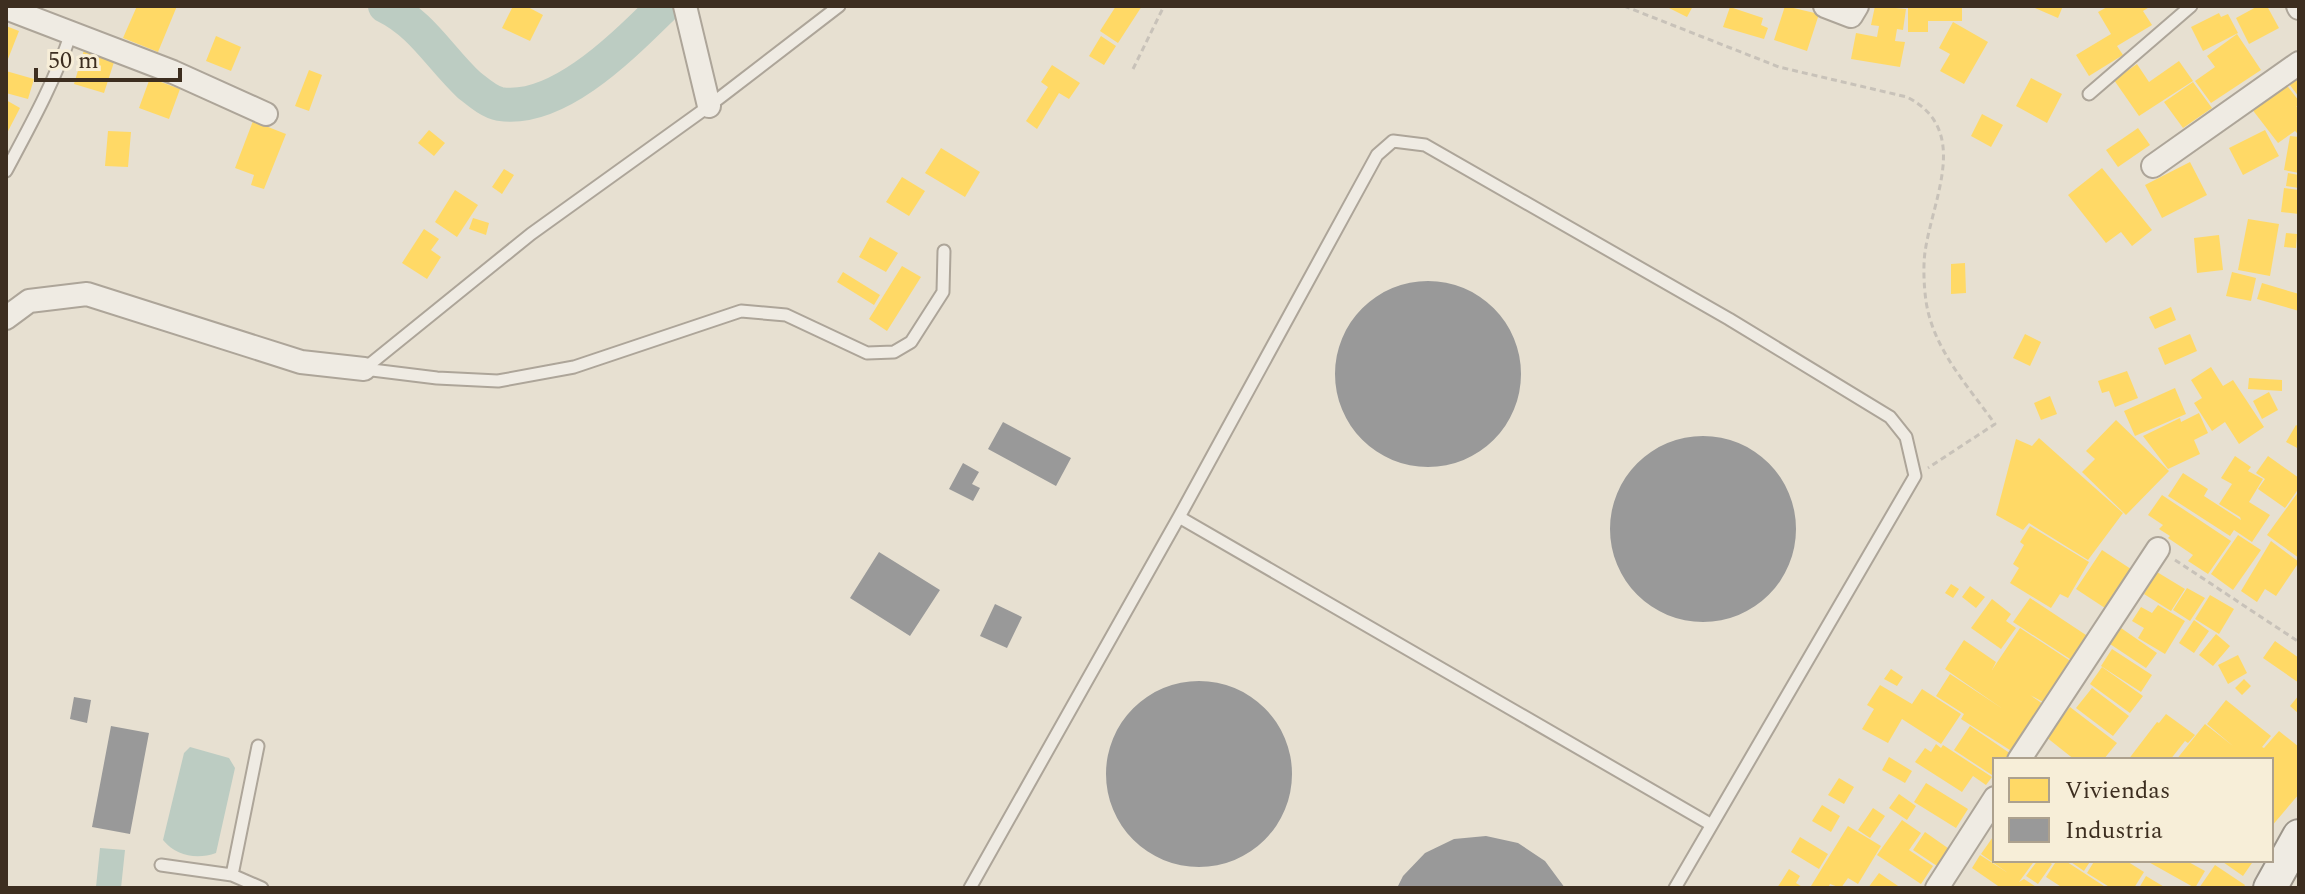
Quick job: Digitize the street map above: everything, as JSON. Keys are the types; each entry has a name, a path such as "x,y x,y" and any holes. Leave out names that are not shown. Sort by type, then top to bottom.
{"main road":[{"path":"2270,888 2299,836"},
{"path":"2293,888 2299,876"}],"street":[{"path":"54,6 67,31"},
{"path":"1825,6 1854,11"},
{"path":"6,8 173,72 266,114"},
{"path":"686,9 709,106"},
{"path":"2153,166 2299,63"},
{"path":"6,318 29,301 87,294 301,362 364,369"},
{"path":"2020,758 2158,549"},
{"path":"1937,888 1993,801"}],"lane":[{"path":"364,369 531,234 709,106 839,6"},
{"path":"2089,94 2191,6"},
{"path":"6,171 56,73 67,31"},
{"path":"970,888 1179,517 1377,155 1393,141 1425,145 1729,319 1890,417 1906,437 1915,476 1675,888"},
{"path":"364,369 437,378 498,381 574,367 741,311 786,315 867,353 894,352 911,342 943,292 944,251"},
{"path":"1179,517 1710,824"},
{"path":"232,875 258,746"},
{"path":"161,865 232,875 262,888"}],"path":[{"path":"1133,69 1164,6"},
{"path":"1624,6 1779,67 1907,97 1925,106 1941,129 1945,155 1925,255 1926,301 1936,340 1995,424 1915,476"},
{"path":"2158,549 2299,642"}],"shaded area":[{"path":"190,747 229,758 235,768 216,853 202,856 180,853 163,840 184,753"},
{"path":"100,848 125,850 121,888 96,887"}],"building: Viviendas":[{"path":"137,6 177,6 158,52 123,38"},
{"path":"513,6 526,6 543,15 530,41 502,28"},
{"path":"1116,6 1142,6 1118,43 1100,31"},
{"path":"1665,6 1693,6 1687,17"},
{"path":"1785,6 1819,14 1807,51 1774,40"},
{"path":"1875,6 1906,9 1903,30 1897,29 1895,41 1905,42 1900,67 1851,59 1856,33 1877,37 1879,26 1871,25"},
{"path":"1908,6 1962,6 1962,21 1928,21 1928,32 1908,32"},
{"path":"2030,6 2063,6 2058,18"},
{"path":"2109,6 2151,6 2143,11 2152,25 2117,46 2123,55 2089,76 2076,55 2111,34 2098,12"},
{"path":"2258,6 2267,6 2279,28 2249,44 2236,18"},
{"path":"1730,7 1763,18 1761,25 1768,28 1764,39 1723,27"},
{"path":"2219,13 2221,17 2228,14 2238,33 2203,51 2191,27"},
{"path":"1953,22 1988,42 1964,84 1940,71 1950,54 1939,48"},
{"path":"6,26 19,31 8,59 6,58"},
{"path":"2237,34 2261,70 2211,103 2195,81 2215,67 2207,56"},
{"path":"216,36 241,47 231,71 206,61"},
{"path":"1101,36 1116,46 1104,65 1089,56"},
{"path":"84,50 115,59 104,93 74,84"},
{"path":"2179,61 2193,81 2139,116 2114,80 2137,64 2149,82"},
{"path":"1052,65 1080,83 1069,99 1059,93 1037,129 1026,121 1048,87 1041,82"},
{"path":"309,70 322,75 309,111 295,106"},
{"path":"6,71 34,79 28,99 6,93"},
{"path":"2299,71 2299,97 2286,80"},
{"path":"150,78 180,89 169,119 139,108"},
{"path":"2031,78 2062,94 2047,123 2016,106"},
{"path":"2193,82 2212,108 2183,128 2164,102"},
{"path":"2285,83 2299,101 2299,107 2296,106 2299,110 2299,135 2295,131 2278,143 2248,104"},
{"path":"6,100 20,108 6,135"},
{"path":"1982,114 2003,125 1991,147 1971,136"},
{"path":"253,121 286,134 264,189 251,185 254,175 235,168"},
{"path":"2138,128 2150,145 2118,167 2106,150"},
{"path":"429,130 445,143 434,156 418,143"},
{"path":"2265,130 2279,156 2243,175 2229,148"},
{"path":"108,131 131,132 128,167 105,166"},
{"path":"2290,136 2299,137 2299,173 2284,170"},
{"path":"941,148 980,172 965,197 925,173"},
{"path":"2190,162 2207,195 2162,218 2145,185"},
{"path":"2102,168 2152,230 2132,246 2121,232 2106,243 2068,195"},
{"path":"504,169 514,175 502,194 492,187"},
{"path":"2288,173 2299,175 2299,188 2286,186"},
{"path":"902,177 925,191 909,216 886,202"},
{"path":"2284,188 2299,190 2299,214 2281,212"},
{"path":"455,190 478,205 457,237 435,222"},
{"path":"473,218 489,223 486,235 469,229"},
{"path":"2248,219 2279,224 2270,276 2238,270"},
{"path":"424,229 439,239 431,250 441,257 427,279 402,263"},
{"path":"2286,233 2297,234 2296,248 2284,247"},
{"path":"2219,235 2223,270 2197,273 2194,238"},
{"path":"870,237 898,253 886,272 859,257"},
{"path":"1965,263 1966,293 1951,294 1951,264"},
{"path":"902,266 921,277 887,331 869,319"},
{"path":"843,272 880,295 874,305 837,282"},
{"path":"2232,272 2256,278 2251,301 2226,296"},
{"path":"2262,283 2299,294 2299,311 2257,299"},
{"path":"2171,307 2176,320 2155,329 2149,317"},
{"path":"2025,334 2041,342 2030,366 2013,358"},
{"path":"2190,334 2197,351 2165,365 2158,348"},
{"path":"2211,367 2223,386 2233,380 2264,427 2239,444 2225,422 2212,431 2194,403 2202,398 2191,380"},
{"path":"2127,371 2138,398 2115,407 2109,391 2102,393 2098,381"},
{"path":"2249,378 2282,380 2282,391 2248,389"},
{"path":"2175,388 2186,414 2135,436 2124,411"},
{"path":"2269,392 2278,410 2262,419 2253,401"},
{"path":"2050,396 2057,414 2041,420 2034,403"},
{"path":"2199,413 2208,433 2194,440 2200,454 2168,469 2143,436 2180,418 2181,422"},
{"path":"2116,420 2169,471 2126,515 2082,472 2095,459 2086,451"},
{"path":"2296,425 2299,427 2299,449 2286,442"},
{"path":"2039,438 2123,513 2088,560 2029,523 2023,530 1996,515 2016,439 2032,446"},
{"path":"2235,456 2251,467 2248,471 2263,479 2249,502 2270,515 2252,542 2234,530 2230,536 2168,496 2183,473 2208,489 2204,496 2241,520 2219,504 2232,484 2221,478"},
{"path":"2268,456 2299,478 2299,488 2285,508 2258,489 2265,479 2256,473"},
{"path":"2299,491 2299,558 2267,535"},
{"path":"2162,495 2231,541 2208,574 2188,561 2193,555 2168,538 2170,536 2159,529 2163,525 2148,515"},
{"path":"2030,526 2089,562 2068,598 2060,594 2051,608 2010,583 2019,568 2013,564 2024,545 2020,542"},
{"path":"2238,535 2261,550 2233,590 2211,574"},
{"path":"2271,541 2299,562 2276,596 2265,589 2257,602 2241,591"},
{"path":"2102,550 2137,573 2111,612 2076,589"},
{"path":"2157,572 2185,589 2171,611 2144,594"},
{"path":"1951,584 1959,589 1953,598 1945,593"},
{"path":"1970,586 1985,597 1976,608 1962,597"},
{"path":"2187,588 2205,598 2190,621 2173,610"},
{"path":"2210,595 2234,609 2219,634 2195,619"},
{"path":"2030,598 2089,637 2073,661 2013,622"},
{"path":"1992,599 2011,614 2006,621 2016,628 2001,649 1971,628"},
{"path":"2158,605 2185,621 2165,654 2138,638 2144,628 2132,621 2141,607 2152,613"},
{"path":"2194,620 2209,631 2194,653 2179,643"},
{"path":"2020,628 2072,662 2045,703 2030,695 2046,706 2013,752 1961,719 1964,714 1936,696 1950,674 2003,709 1945,669 1964,640 1996,662 1992,670"},
{"path":"2121,628 2157,653 2146,668 2110,644"},
{"path":"2216,634 2230,646 2213,666 2199,655"},
{"path":"2275,641 2299,658 2299,683 2263,658"},
{"path":"2112,649 2152,675 2141,692 2101,666"},
{"path":"2238,655 2247,673 2228,684 2218,665"},
{"path":"2102,667 2143,696 2130,713 2090,684"},
{"path":"1891,669 1903,677 1897,686 1884,679"},
{"path":"2244,679 2251,686 2242,695 2235,688"},
{"path":"1880,685 1912,704 1922,689 1961,714 1941,744 1902,719 1888,743 1862,729 1874,709 1867,705"},
{"path":"2092,688 2129,716 2113,736 2076,708"},
{"path":"2299,695 2299,714 2290,706"},
{"path":"2226,700 2271,736 2262,747 2279,731 2299,747 2299,794 2273,825 2273,758 2178,758 2205,724 2233,746 2207,724"},
{"path":"2070,707 2117,743 2105,758 2072,758 2046,737"},
{"path":"2166,714 2195,735 2188,743 2185,741 2172,758 2130,758 2157,722"},
{"path":"1970,726 2011,754 2008,758 1993,758 1993,776 1954,750"},
{"path":"1936,744 1941,748 1943,745 1992,777 1986,785 1973,776 1962,792 1915,762 1925,748 1931,752"},
{"path":"1889,757 1912,771 1905,783 1882,770"},
{"path":"1839,778 1854,787 1844,804 1828,795"},
{"path":"1926,783 1968,809 1956,828 1914,802"},
{"path":"1899,794 1916,806 1907,820 1889,808"},
{"path":"1822,805 1840,816 1831,832 1812,821"},
{"path":"1873,808 1885,816 1870,838 1858,830"},
{"path":"1902,820 1921,833 1909,850 1933,866 1921,884 1877,855"},
{"path":"1848,826 1881,846 1858,884 1848,878 1841,888 1830,884 1828,888 1814,888 1811,886"},
{"path":"1925,832 1952,851 1940,868 1913,850"},
{"path":"1800,837 1828,854 1819,869 1791,852"},
{"path":"1993,837 1993,862 2034,862 2019,882 2024,879 2038,888 2001,888 1972,868 1980,855 2008,873 1981,854"},
{"path":"2036,862 2052,864 2038,884 2026,876"},
{"path":"2056,862 2067,862 2107,888 2063,888 2046,877"},
{"path":"2071,862 2090,862 2084,871"},
{"path":"2094,862 2128,862 2144,872 2134,888 2111,888 2087,873"},
{"path":"2149,862 2189,862 2205,871 2195,888"},
{"path":"2223,862 2253,862 2243,876"},
{"path":"2215,865 2245,885 2243,888 2199,888"},
{"path":"1789,869 1800,876 1796,883 1804,888 1777,888"},
{"path":"1879,873 1901,888 1868,888"},
{"path":"2146,876 2166,888 2139,888"}],"building: Industria":[{"path":"1428,281 1464,288 1494,308 1514,338 1521,374 1514,410 1494,440 1464,460 1428,467 1392,460 1362,440 1342,410 1335,374 1342,338 1362,308 1392,288"},
{"path":"1003,422 1071,458 1056,486 988,449"},
{"path":"1703,436 1739,443 1769,463 1789,493 1796,529 1789,565 1769,595 1739,615 1703,622 1667,615 1637,595 1617,565 1610,529 1617,493 1637,463 1667,443"},
{"path":"963,463 979,472 972,484 980,488 973,501 949,489"},
{"path":"879,552 940,590 910,636 850,598"},
{"path":"995,604 1022,617 1007,648 980,636"},
{"path":"1199,681 1235,688 1265,708 1285,738 1292,774 1285,810 1265,840 1235,860 1199,867 1163,860 1133,840 1113,810 1106,774 1113,738 1133,708 1163,688"},
{"path":"74,697 91,700 87,723 70,719"},
{"path":"111,726 149,733 130,834 92,827"},
{"path":"1486,836 1518,843 1545,861 1565,888 1397,888 1403,876 1425,853 1454,839"}],"waterway":[{"path":"385,6 410,22 469,85 500,104 522,104 568,87 611,56 664,6"}]}
